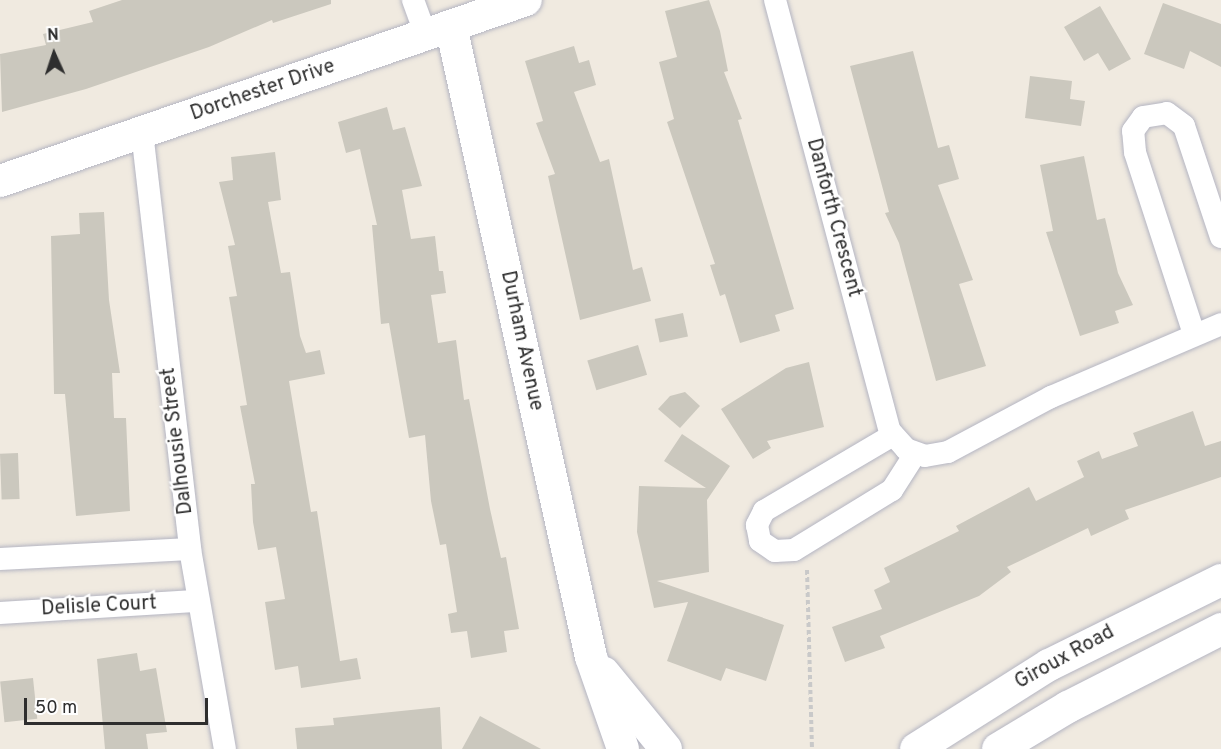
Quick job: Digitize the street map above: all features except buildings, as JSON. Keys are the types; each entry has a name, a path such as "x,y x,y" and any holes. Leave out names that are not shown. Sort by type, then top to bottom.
{"street":[{"path":"413,0 455,20"},
{"name":"Dorchester Drive","path":"0,181 455,20 526,0"},
{"name":"Danforth Crescent","path":"775,0 893,435"},
{"name":"Durham Avenue","path":"455,20 591,657 623,749"},
{"path":"1194,334 1135,152 1133,131 1143,117 1167,113 1184,126 1221,237"},
{"name":"Dalhousie Street","path":"142,132 190,549 225,749"},
{"path":"915,454 892,490 794,550 775,551 760,541 757,525 764,511 893,435 915,454 948,452 1051,397 1221,324"},
{"path":"0,559 190,549"},
{"name":"Giroux Road","path":"916,749 1049,665 1221,580"},
{"name":"Delisle Court","path":"0,613 199,602"},
{"path":"998,749 1087,697 1221,629"},
{"name":"Durham Avenue","path":"591,657 666,749"}],"path":[{"path":"807,569 812,749"}]}
